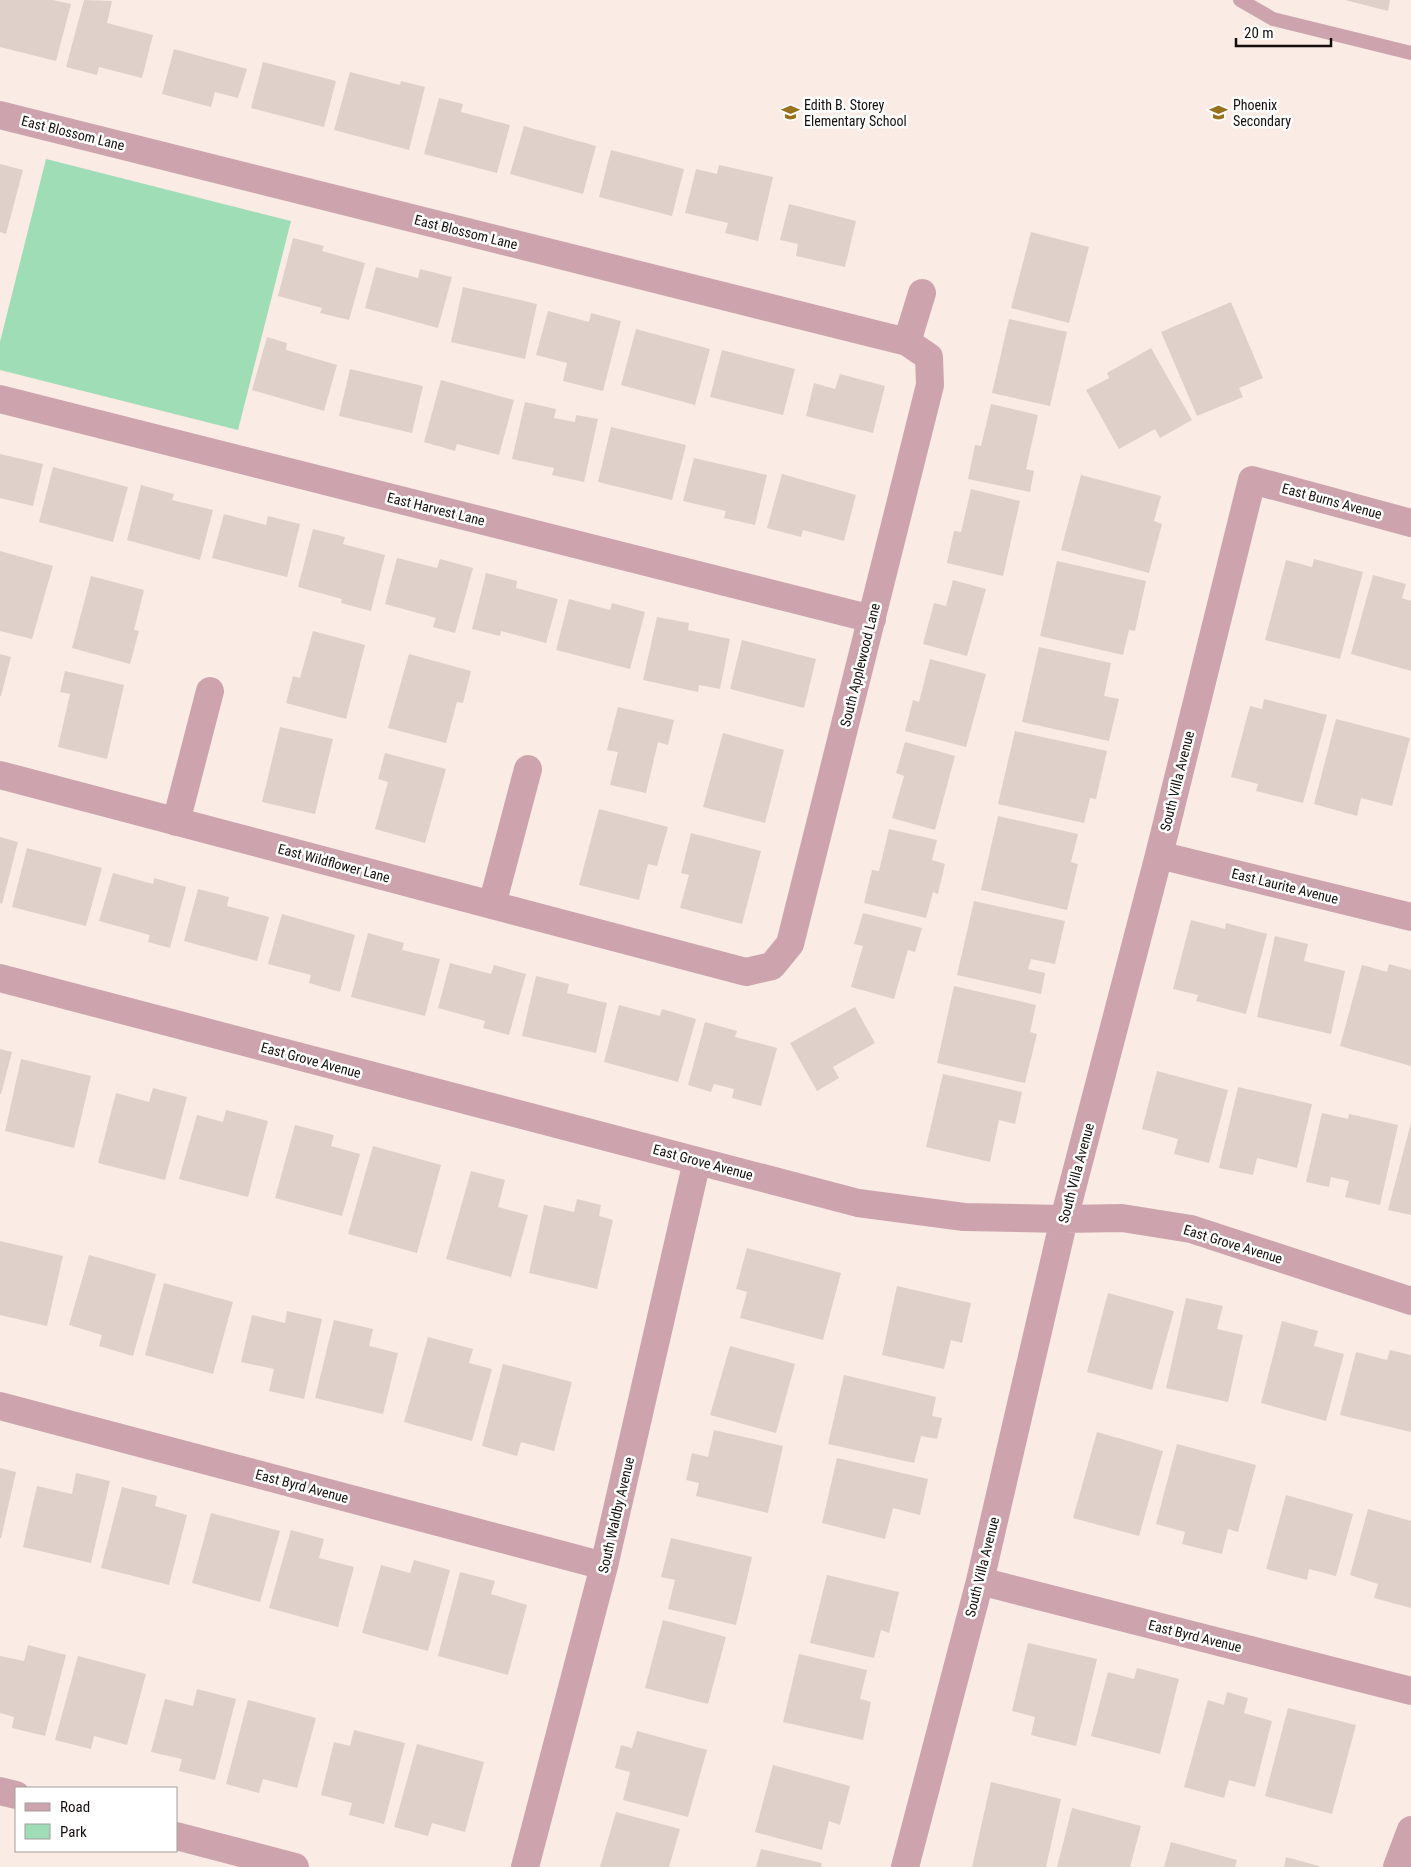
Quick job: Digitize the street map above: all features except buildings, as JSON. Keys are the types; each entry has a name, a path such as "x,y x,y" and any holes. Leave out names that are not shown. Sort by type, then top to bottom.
{"street":[{"name":"East Blossom Lane","path":"0,115 918,350"},
{"name":"South Applewood Lane","path":"772,966 790,944 930,385 918,350 922,293"},
{"name":"East Harvest Lane","path":"0,399 872,619"},
{"name":"East Burns Avenue","path":"1252,480 1411,523"},
{"name":"South Villa Avenue","path":"905,1867 980,1581 1064,1219 1159,855 1252,480"},
{"path":"176,822 210,691"},
{"path":"492,905 528,770"},
{"name":"East Wildflower Lane","path":"0,775 746,972 772,966"},
{"name":"East Laurite Avenue","path":"1159,855 1411,916"},
{"name":"East Grove Avenue","path":"0,978 858,1202 964,1218 1122,1218 1191,1229 1411,1302"},
{"name":"South Waldby Avenue","path":"525,1867 604,1566 696,1161"},
{"name":"East Byrd Avenue","path":"0,1406 604,1566"},
{"name":"East Byrd Avenue","path":"980,1581 1411,1691"},
{"path":"0,1791 15,1795"},
{"path":"1397,1867 1411,1830"},
{"path":"178,1837 288,1866"}],"lane":[{"path":"1240,0 1273,19 1411,53"}],"green space":[{"path":"46,159 291,221 238,430 0,370 0,342"}],"place":[{"name":"Edith B. Storey Elementary School","path":"790,113"},
{"name":"Phoenix Secondary","path":"1219,113"}]}
